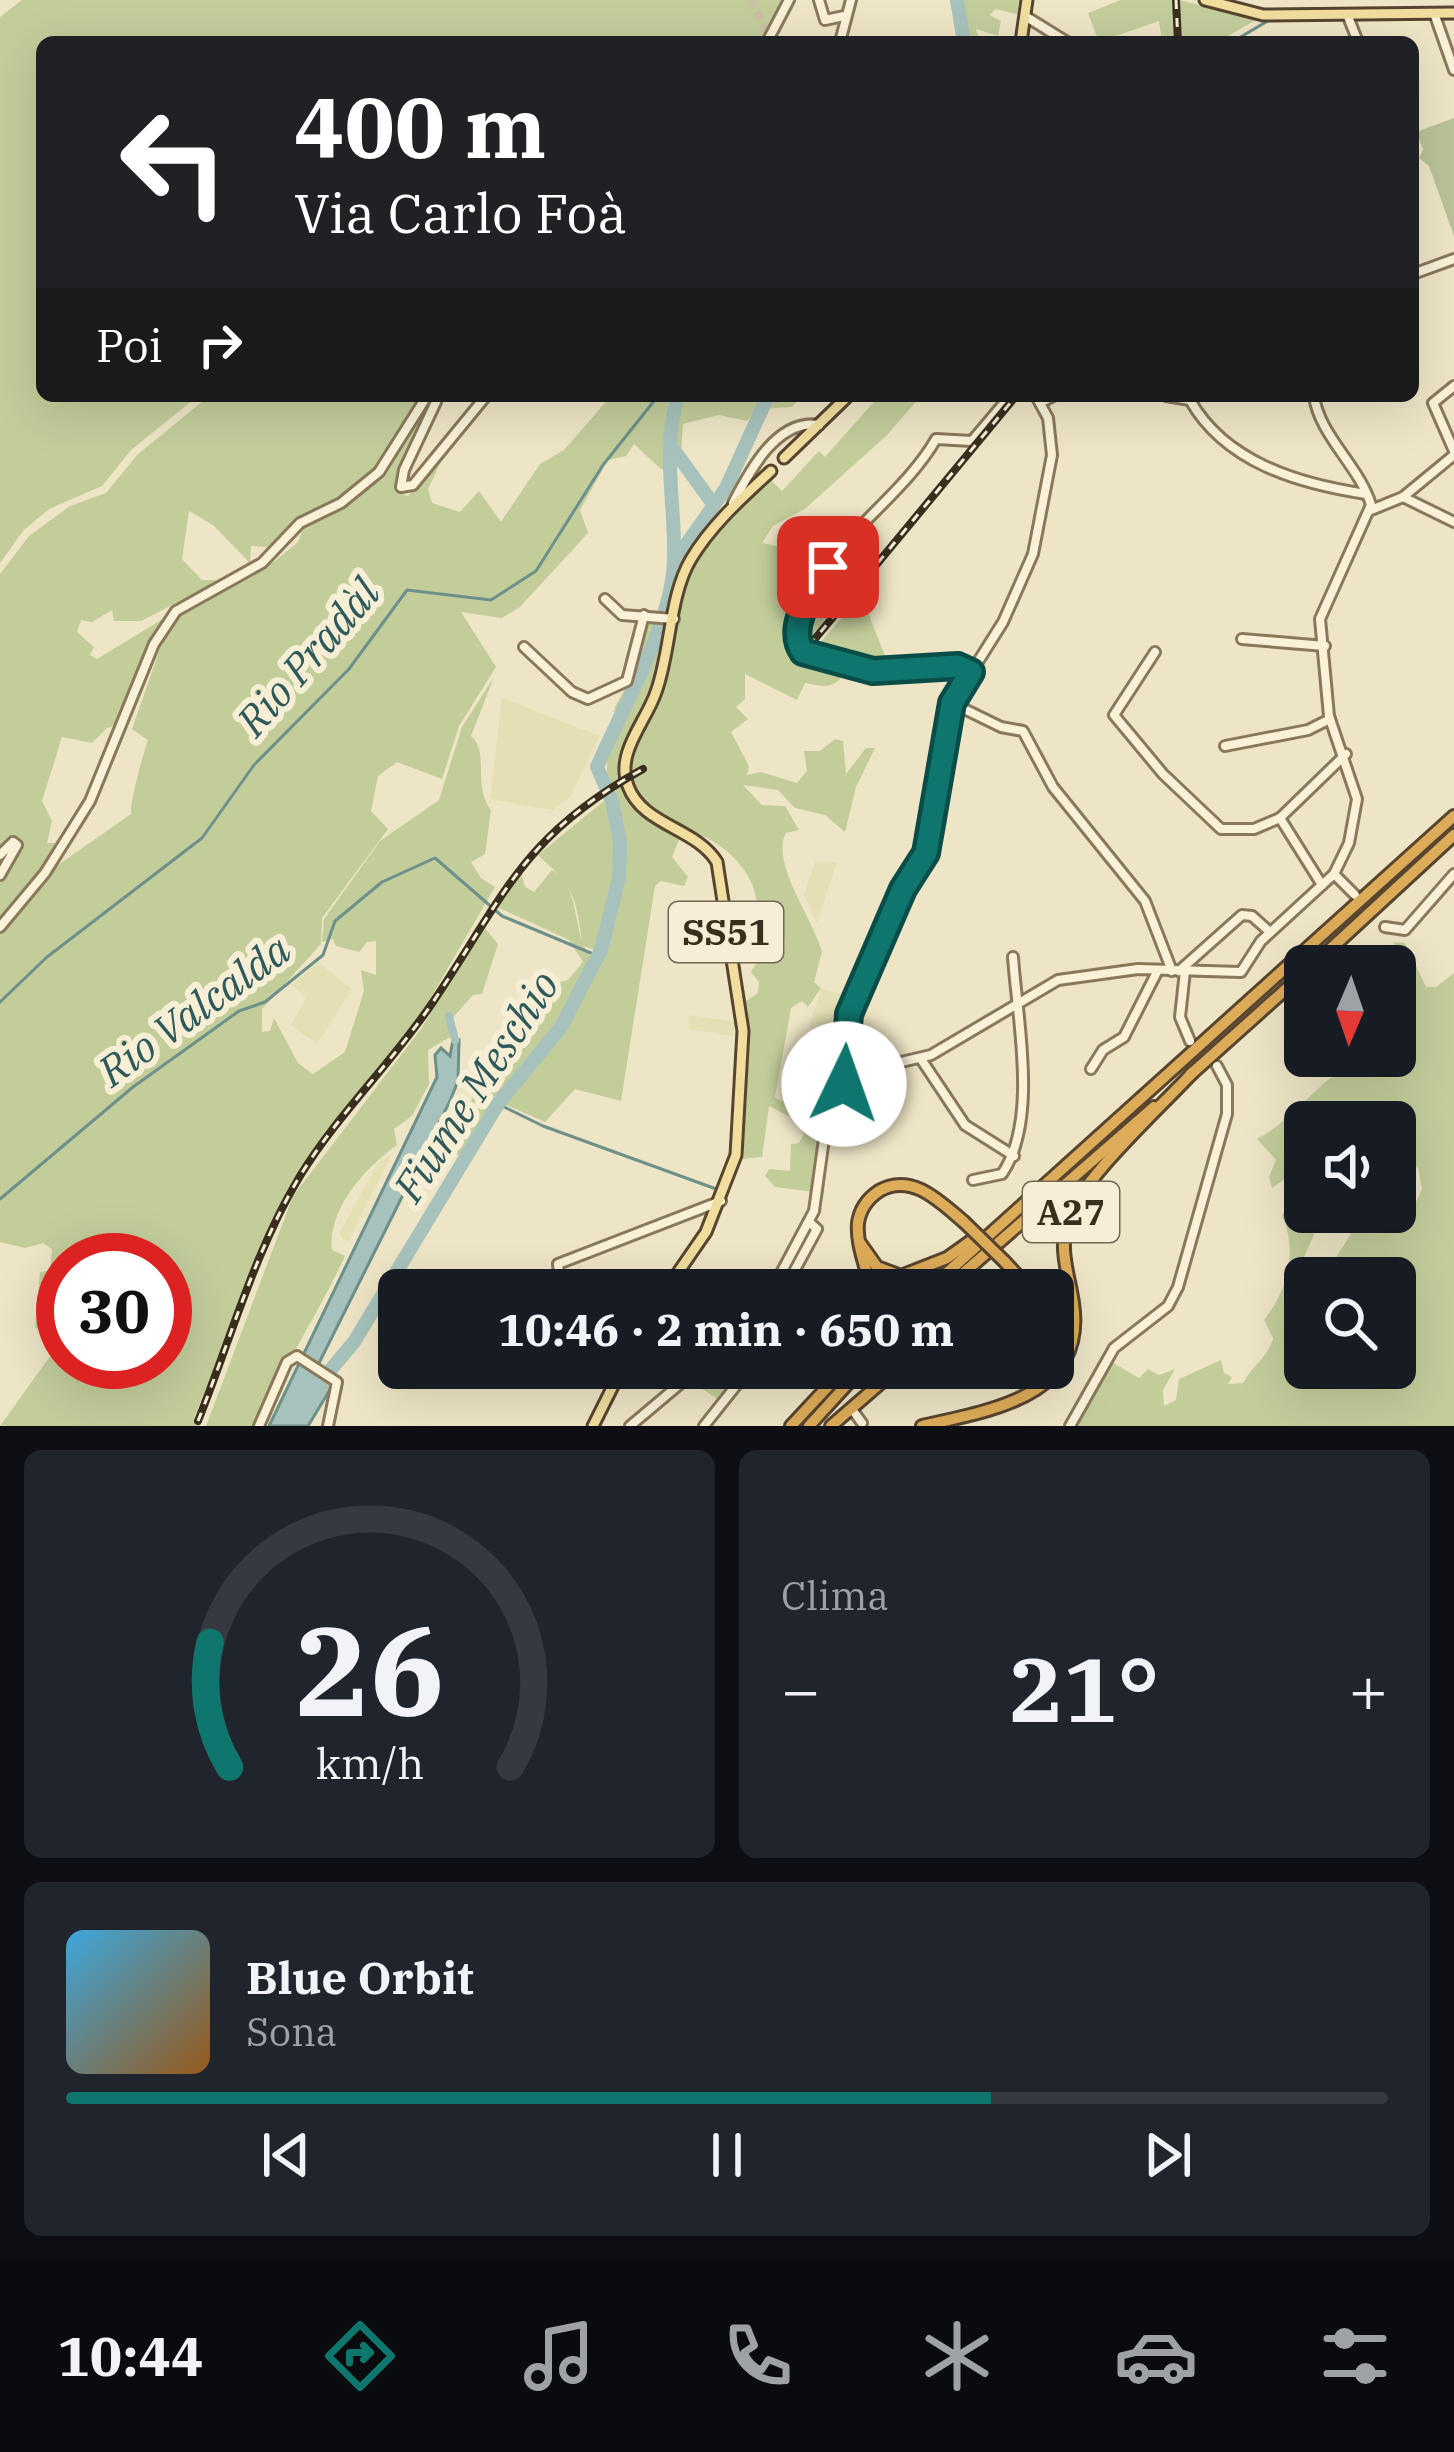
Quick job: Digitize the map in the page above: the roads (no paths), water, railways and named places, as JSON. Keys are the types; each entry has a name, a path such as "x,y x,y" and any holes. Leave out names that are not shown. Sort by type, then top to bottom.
{"highway":[{"name":"A27","path":"951,1269 1298,961 1454,815"},
{"path":"1335,945 1454,835"},
{"name":"A27","path":"968,1269 1284,991"},
{"name":"A27","path":"1065,1269 1073,1207 1193,1072"},
{"name":"A27","path":"1011,1269 1004,1261 964,1222 931,1194 898,1185 877,1192 861,1209 860,1243 885,1272 914,1274 947,1258 1047,1180"},
{"path":"860,1243 866,1269"},
{"path":"791,1426 825,1389"},
{"path":"809,1426 843,1389"},
{"path":"831,1426 874,1389"},
{"path":"922,1426 1011,1405 1039,1389"}],"main road":[{"path":"1022,36 1027,0"},
{"path":"1205,0 1263,15 1454,13"},
{"path":"784,458 842,402"},
{"name":"SS51","path":"679,1269 722,1201 735,1165 743,1039 727,950 722,876 701,843 641,806 624,770 659,683 671,618 688,565 729,510 771,470"},
{"path":"593,1426 612,1389"}],"street":[{"path":"770,36 789,0"},
{"path":"819,0 825,20 844,16"},
{"path":"841,36 851,0"},
{"path":"1347,14 1356,36"},
{"path":"1434,14 1454,70"},
{"path":"1024,16 1057,36"},
{"path":"1419,272 1454,259"},
{"path":"844,1084 880,1067 921,1059 1058,980 1158,970 1240,973 1270,932 1334,874 1346,856 1358,799 1330,719 1321,606 1371,510 1403,497 1454,453 1433,400 1454,386"},
{"path":"0,927 45,873 90,801 154,644 176,610 262,563 300,523 341,503 379,472 426,402"},
{"path":"436,402 404,470 401,487 413,485 481,402"},
{"path":"971,672 958,666 895,673 812,657 797,644 798,622 842,546 904,487 936,439 972,441 1005,402"},
{"path":"783,1269 809,1222 832,1106 844,1084 849,1014 903,889 926,853 952,703 1014,601 1039,533 1052,455 1050,427 1039,402"},
{"path":"1191,402 1196,416 1259,464 1367,494"},
{"path":"1315,402 1367,494 1371,510"},
{"path":"729,510 766,450 801,426 819,425"},
{"path":"1403,497 1454,522"},
{"path":"605,599 612,610 671,618"},
{"path":"524,647 572,692 588,699 627,681 648,616"},
{"path":"1242,639 1324,646"},
{"path":"1155,652 1114,710 1210,824 1239,831 1280,818 1346,754"},
{"path":"952,703 1001,727 1024,731 1053,787 1145,902 1179,971 1180,1017 1190,1041"},
{"path":"1226,746 1308,730 1330,719"},
{"path":"1280,818 1322,885"},
{"path":"0,855 13,842 17,845 0,875"},
{"path":"1334,874 1355,896"},
{"path":"1384,927 1405,930 1454,874"},
{"path":"1179,971 1242,915 1252,916 1270,932"},
{"path":"973,1180 1002,1174 1014,1156 1024,1032 1016,1005 1013,957"},
{"path":"1090,1069 1102,1050 1124,1037 1158,970"},
{"path":"921,1059 965,1125 1014,1156"},
{"path":"1070,1426 1114,1348 1168,1306 1178,1287 1227,1114 1227,1085 1217,1066"},
{"path":"559,1269 558,1264 710,1201 722,1201"},
{"path":"795,1269 817,1229 809,1222"},
{"path":"259,1426 287,1362 298,1357 339,1387 328,1426"},
{"path":"629,1426 674,1389"},
{"path":"704,1426 733,1389"},
{"path":"848,1406 862,1423"}],"water":[{"path":"453,1040 459,1040 458,1081 450,1101 317,1367 332,1380 331,1388 308,1426 269,1426 437,1077 435,1055 441,1048 450,1056"}],"waterway":[{"name":"Fiume Meschio","path":"957,0 963,36"},
{"path":"1242,36 1273,18"},
{"name":"Rio Pradàl","path":"0,1002 47,957 202,838 254,765 349,669 407,590 491,600 536,571 603,465 653,402"},
{"name":"Fiume Meschio","path":"317,1386 354,1342 498,1104 561,1027 601,950 619,878 620,842 612,801 597,767 644,666 671,586 670,437 676,402"},
{"path":"674,562 726,488 765,402"},
{"path":"674,450 713,504"},
{"name":"Rio Valcalda","path":"0,1199 133,1087 239,1011 265,1002 323,955 335,921 382,882 435,858 502,916 598,956"},
{"path":"449,1016 455,1040"},
{"path":"498,1104 543,1126 719,1190"}],"tunnel":[{"path":"751,0 770,36"}],"railway":[{"path":"1176,0 1178,36"},
{"path":"809,646 1011,402"},
{"path":"198,1421 270,1234 315,1153 417,1024 499,899 542,844 602,794 643,769"}]}
